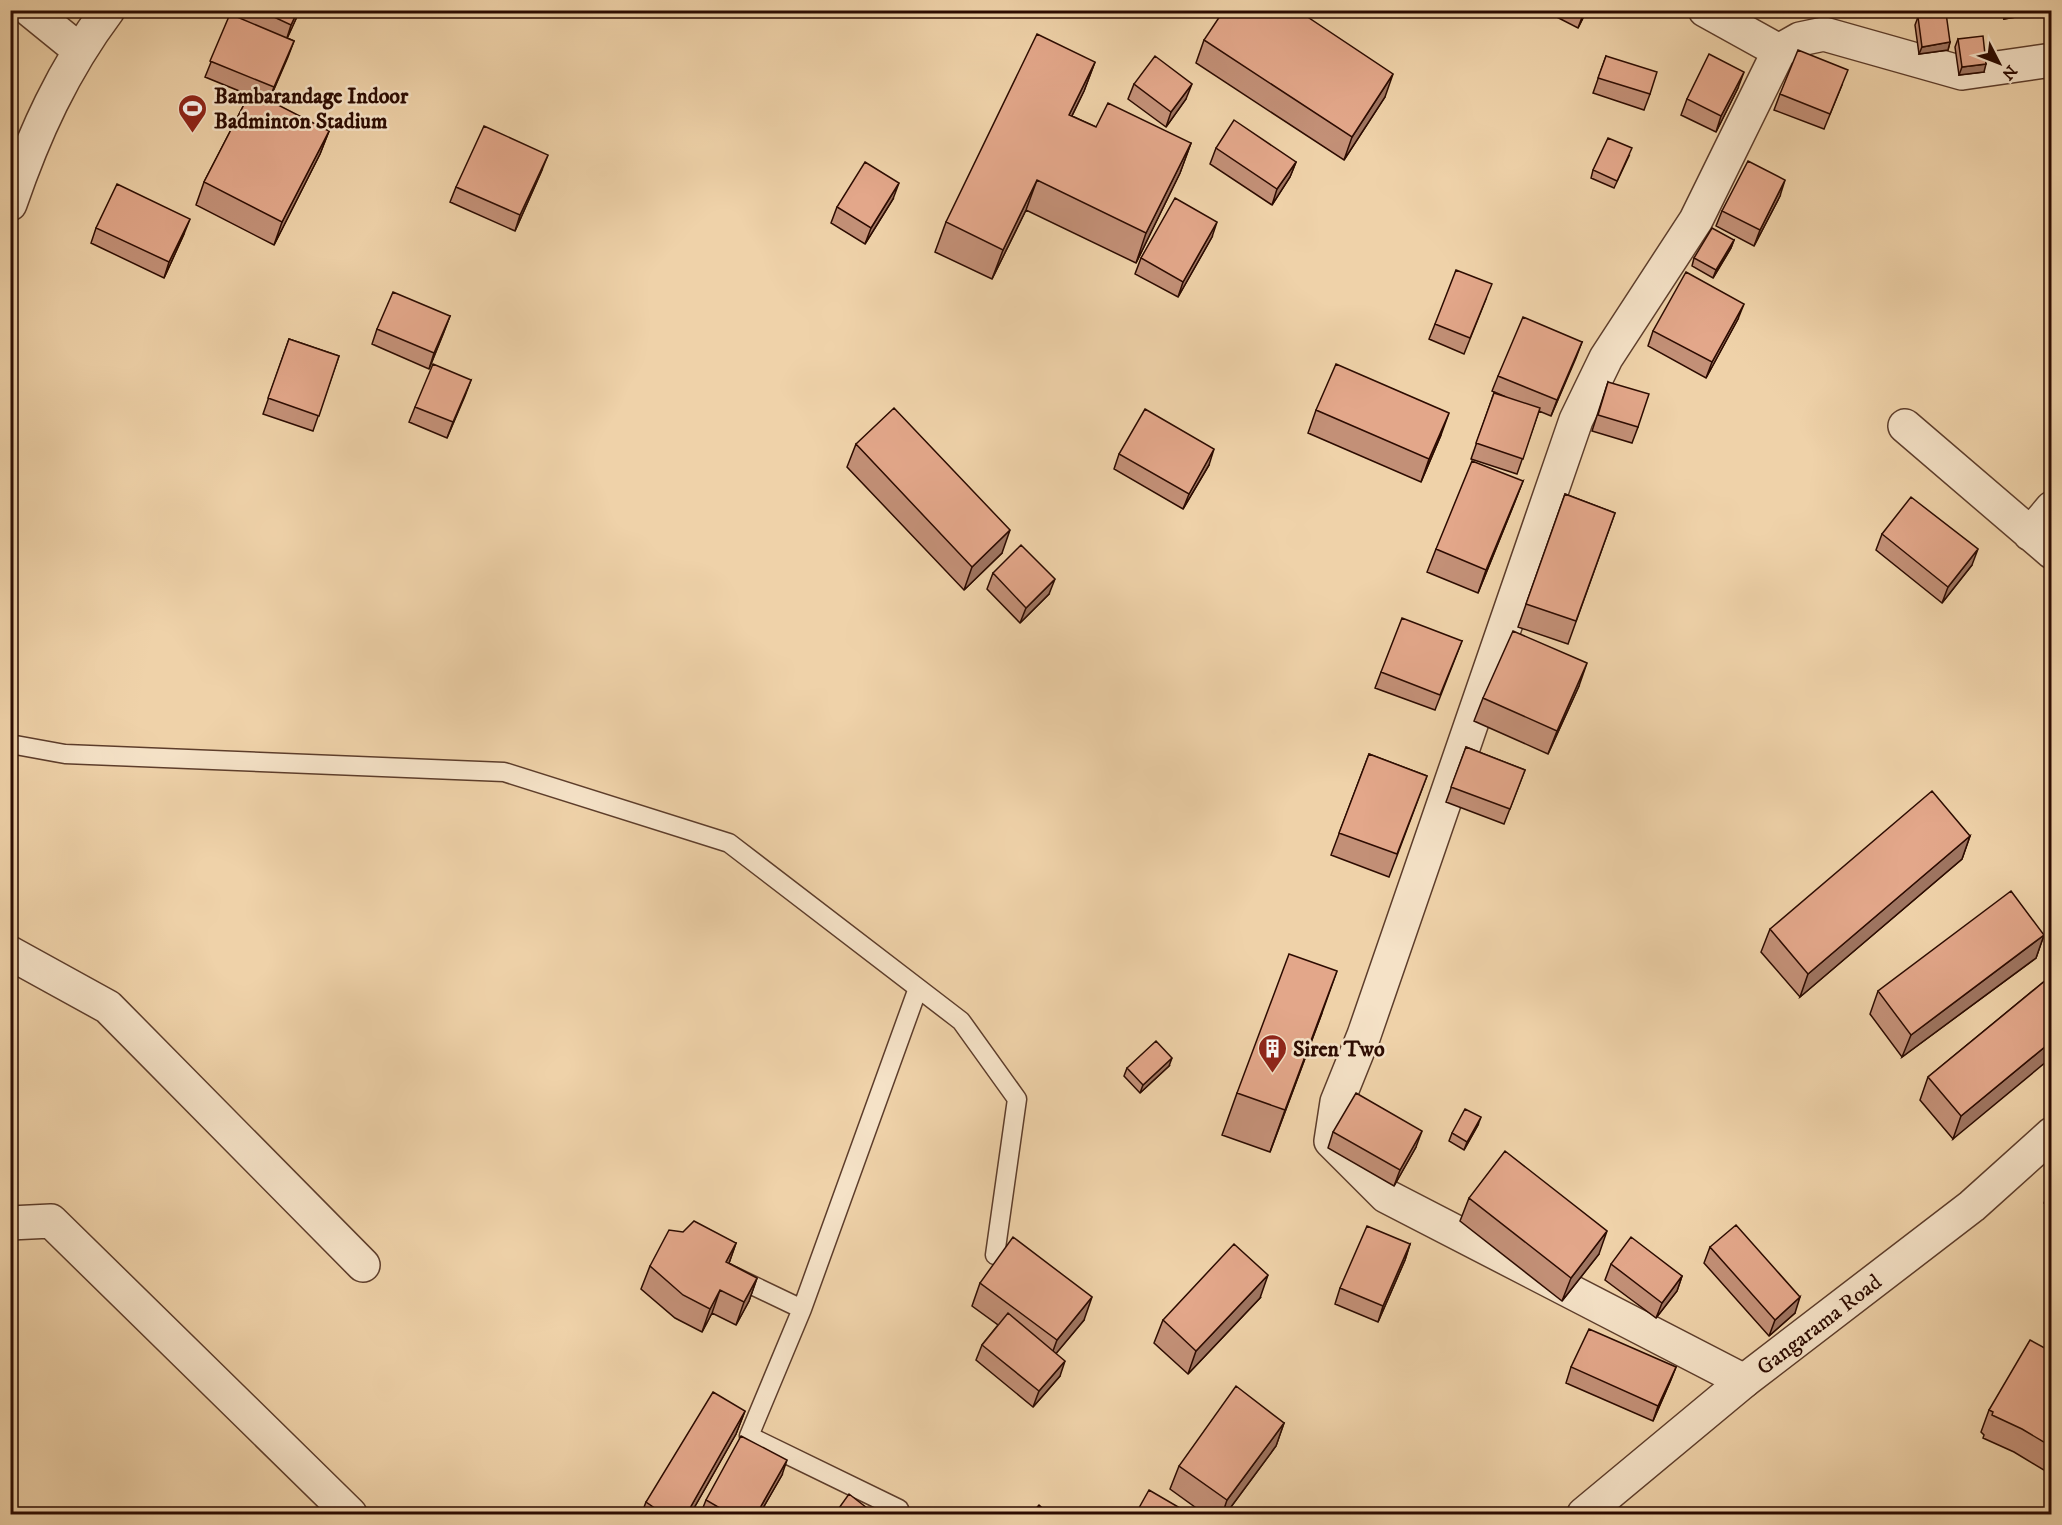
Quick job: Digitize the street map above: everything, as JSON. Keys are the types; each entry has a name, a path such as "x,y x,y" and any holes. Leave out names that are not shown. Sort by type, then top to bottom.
{"street":[{"path":"30,10 78,50"},
{"path":"10,204 29,149 78,50 108,10"},
{"path":"1705,10 1779,51"},
{"path":"1744,1381 1386,1197 1331,1141 1337,1102 1364,1035 1576,420 1606,358 1696,220 1779,51 1800,39 1824,34 1962,73 2052,60"},
{"path":"1905,426 2041,543 2052,508"},
{"path":"10,953 108,1007 363,1265"},
{"name":"Gangarama Road","path":"1584,1515 1744,1381 1972,1206 2052,1134"},
{"path":"10,1223 51,1221 350,1515"}],"lane":[{"path":"10,744 65,754 504,772 729,843 961,1021 1017,1099 995,1255"},
{"path":"899,1509 749,1436 802,1309 918,988"},
{"path":"720,1269 802,1309"}],"building":[{"path":"259,10 298,10 291,25"},
{"path":"1224,10 1297,10 1393,74 1352,137 1204,40"},
{"path":"1946,13 1950,42 1922,47 1918,17"},
{"path":"230,14 294,41 274,87 210,61"},
{"path":"1037,34 1095,62 1069,115 1096,127 1108,103 1191,143 1146,233 1037,180 1003,250 946,222"},
{"path":"1983,36 1986,64 1962,67 1958,39"},
{"path":"1798,50 1848,70 1830,114 1780,94"},
{"path":"1709,54 1744,72 1721,116 1687,99"},
{"path":"1155,56 1192,84 1171,112 1134,84"},
{"path":"1606,56 1657,72 1650,94 1598,78"},
{"path":"251,91 329,131 282,222 204,182"},
{"path":"1234,120 1296,162 1277,189 1216,148"},
{"path":"484,126 548,155 520,215 456,187"},
{"path":"1608,138 1632,148 1617,181 1593,170"},
{"path":"1748,161 1785,180 1760,230 1722,211"},
{"path":"865,162 899,183 871,228 837,207"},
{"path":"117,184 190,219 169,262 96,228"},
{"path":"1175,198 1217,222 1183,282 1141,258"},
{"path":"1712,228 1734,240 1716,270 1694,258"},
{"path":"1456,270 1492,284 1470,338 1435,324"},
{"path":"1686,272 1744,304 1712,362 1653,331"},
{"path":"393,292 450,316 434,353 377,329"},
{"path":"1523,317 1582,342 1557,400 1498,376"},
{"path":"289,339 339,356 319,416 268,398"},
{"path":"433,364 471,380 453,422 415,407"},
{"path":"1336,364 1449,413 1429,459 1316,410"},
{"path":"1608,382 1649,394 1638,427 1598,415"},
{"path":"1494,393 1540,408 1523,459 1476,443"},
{"path":"894,408 1010,530 972,567 856,444"},
{"path":"1145,409 1214,449 1189,494 1119,454"},
{"path":"1472,461 1523,481 1486,570 1436,549"},
{"path":"1565,494 1615,513 1576,621 1526,604"},
{"path":"1911,497 1978,549 1948,587 1882,534"},
{"path":"1021,545 1055,579 1026,608 993,573"},
{"path":"1402,618 1462,641 1440,695 1381,672"},
{"path":"1513,631 1587,663 1557,731 1483,698"},
{"path":"1466,747 1525,770 1510,809 1451,787"},
{"path":"1369,754 1427,776 1397,854 1339,833"},
{"path":"1932,791 1970,836 1808,974 1770,929"},
{"path":"2011,891 2044,935 1911,1035 1878,991"},
{"name":"Siren Two","path":"1289,954 1337,971 1285,1110 1237,1093"},
{"path":"2052,975 2052,1041 1961,1116 1928,1077"},
{"path":"1156,1041 1172,1058 1143,1085 1127,1068"},
{"path":"1356,1093 1422,1131 1400,1170 1333,1132"},
{"path":"1465,1109 1481,1117 1467,1142 1452,1133"},
{"path":"1505,1151 1607,1231 1571,1278 1469,1198"},
{"path":"694,1221 736,1243 726,1262 757,1278 744,1302 720,1290 710,1309 683,1295 650,1266 669,1230 683,1232"},
{"path":"1736,1225 1800,1297 1775,1320 1710,1247"},
{"path":"1367,1226 1410,1244 1383,1306 1340,1288"},
{"path":"1013,1237 1092,1297 1057,1340 980,1283"},
{"path":"1631,1237 1682,1276 1662,1303 1611,1264"},
{"path":"1234,1244 1268,1275 1196,1351 1163,1320"},
{"path":"1008,1313 1065,1361 1039,1391 982,1345"},
{"path":"1589,1329 1676,1367 1658,1406 1571,1367"},
{"path":"2030,1340 2052,1352 2052,1447 1992,1415 1993,1412 1989,1410"},
{"path":"1236,1386 1284,1423 1227,1500 1179,1466"},
{"path":"713,1392 745,1411 686,1515 665,1515 646,1502"},
{"path":"741,1436 787,1460 756,1515 717,1515 720,1508 706,1500"},
{"path":"1149,1490 1192,1515 1135,1515"},
{"path":"849,1494 876,1515 834,1515"},
{"path":"1039,1505 1050,1515 1030,1515"}],"place":[{"name":"Bambarandage Indoor Badminton Stadium","path":"193,134"},
{"name":"Siren Two","path":"1272,1074"}]}
